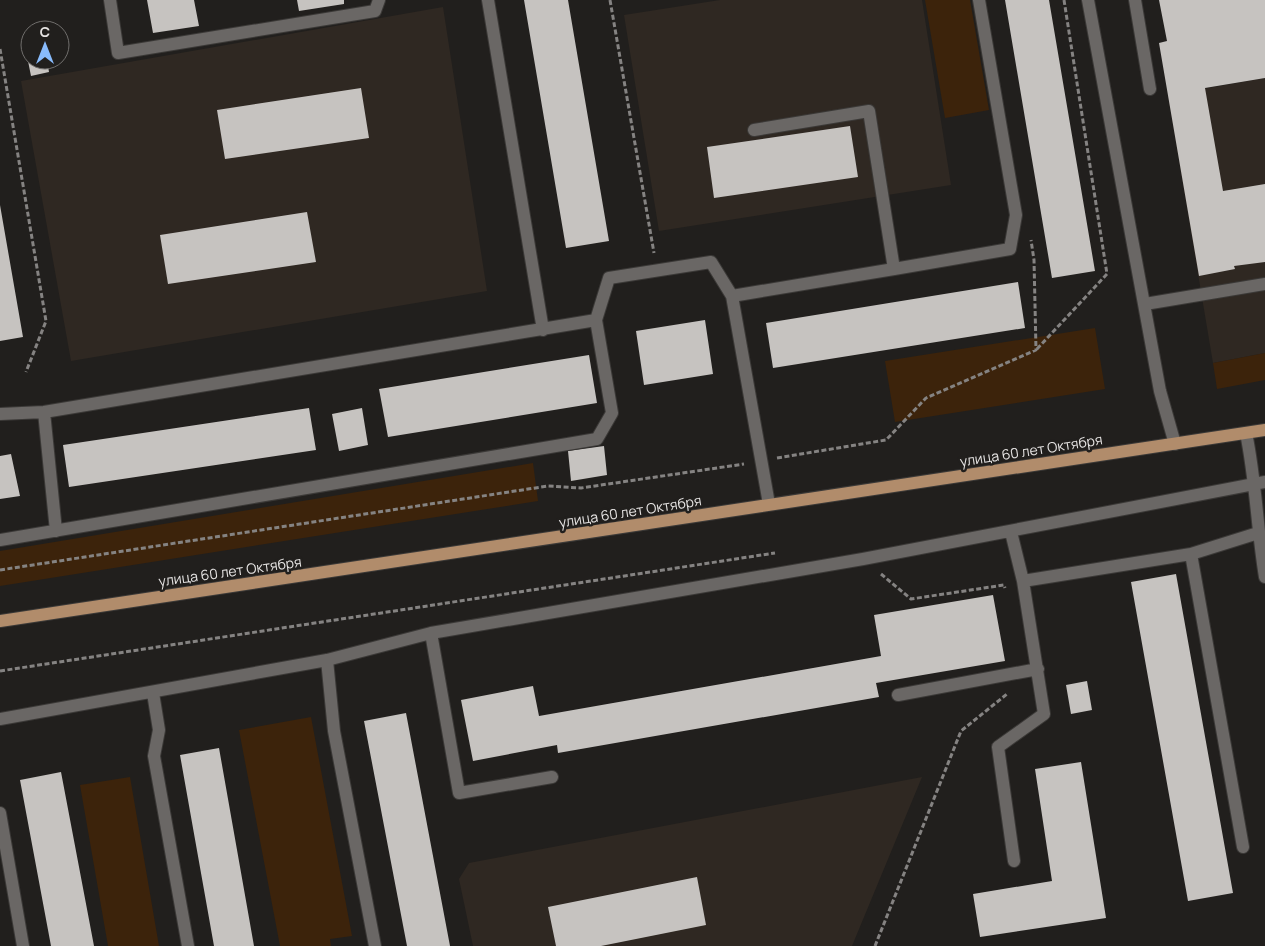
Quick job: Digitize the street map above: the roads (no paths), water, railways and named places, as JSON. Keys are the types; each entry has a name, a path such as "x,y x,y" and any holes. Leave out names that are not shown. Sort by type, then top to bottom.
{"main road":[{"name":"улица 60 лет Октября","path":"0,621 1265,430"}],"street":[{"path":"110,0 118,53 376,11 379,0"},
{"path":"488,0 543,330"},
{"path":"732,296 1010,249 1016,215 979,0"},
{"path":"1088,0 1160,391 1175,444"},
{"path":"1135,0 1150,89"},
{"path":"754,130 869,111 894,269"},
{"path":"0,540 597,439 612,413 596,320 609,278 711,262 732,296 769,504"},
{"path":"1145,304 1265,284"},
{"path":"0,414 44,412 596,320"},
{"path":"44,412 56,531"},
{"path":"1246,432 1260,483 1260,526 1265,577"},
{"path":"0,718 153,693 326,660 430,633 1011,532 1260,483"},
{"path":"1024,581 1191,554 1260,526"},
{"path":"1011,532 1024,581 1044,714 998,747 1014,861"},
{"path":"1191,554 1243,847"},
{"path":"430,633 459,793 552,777"},
{"path":"326,660 334,731 375,946"},
{"path":"898,696 1038,669"},
{"path":"153,693 159,730 154,756 188,946"},
{"path":"0,813 24,946"}]}
